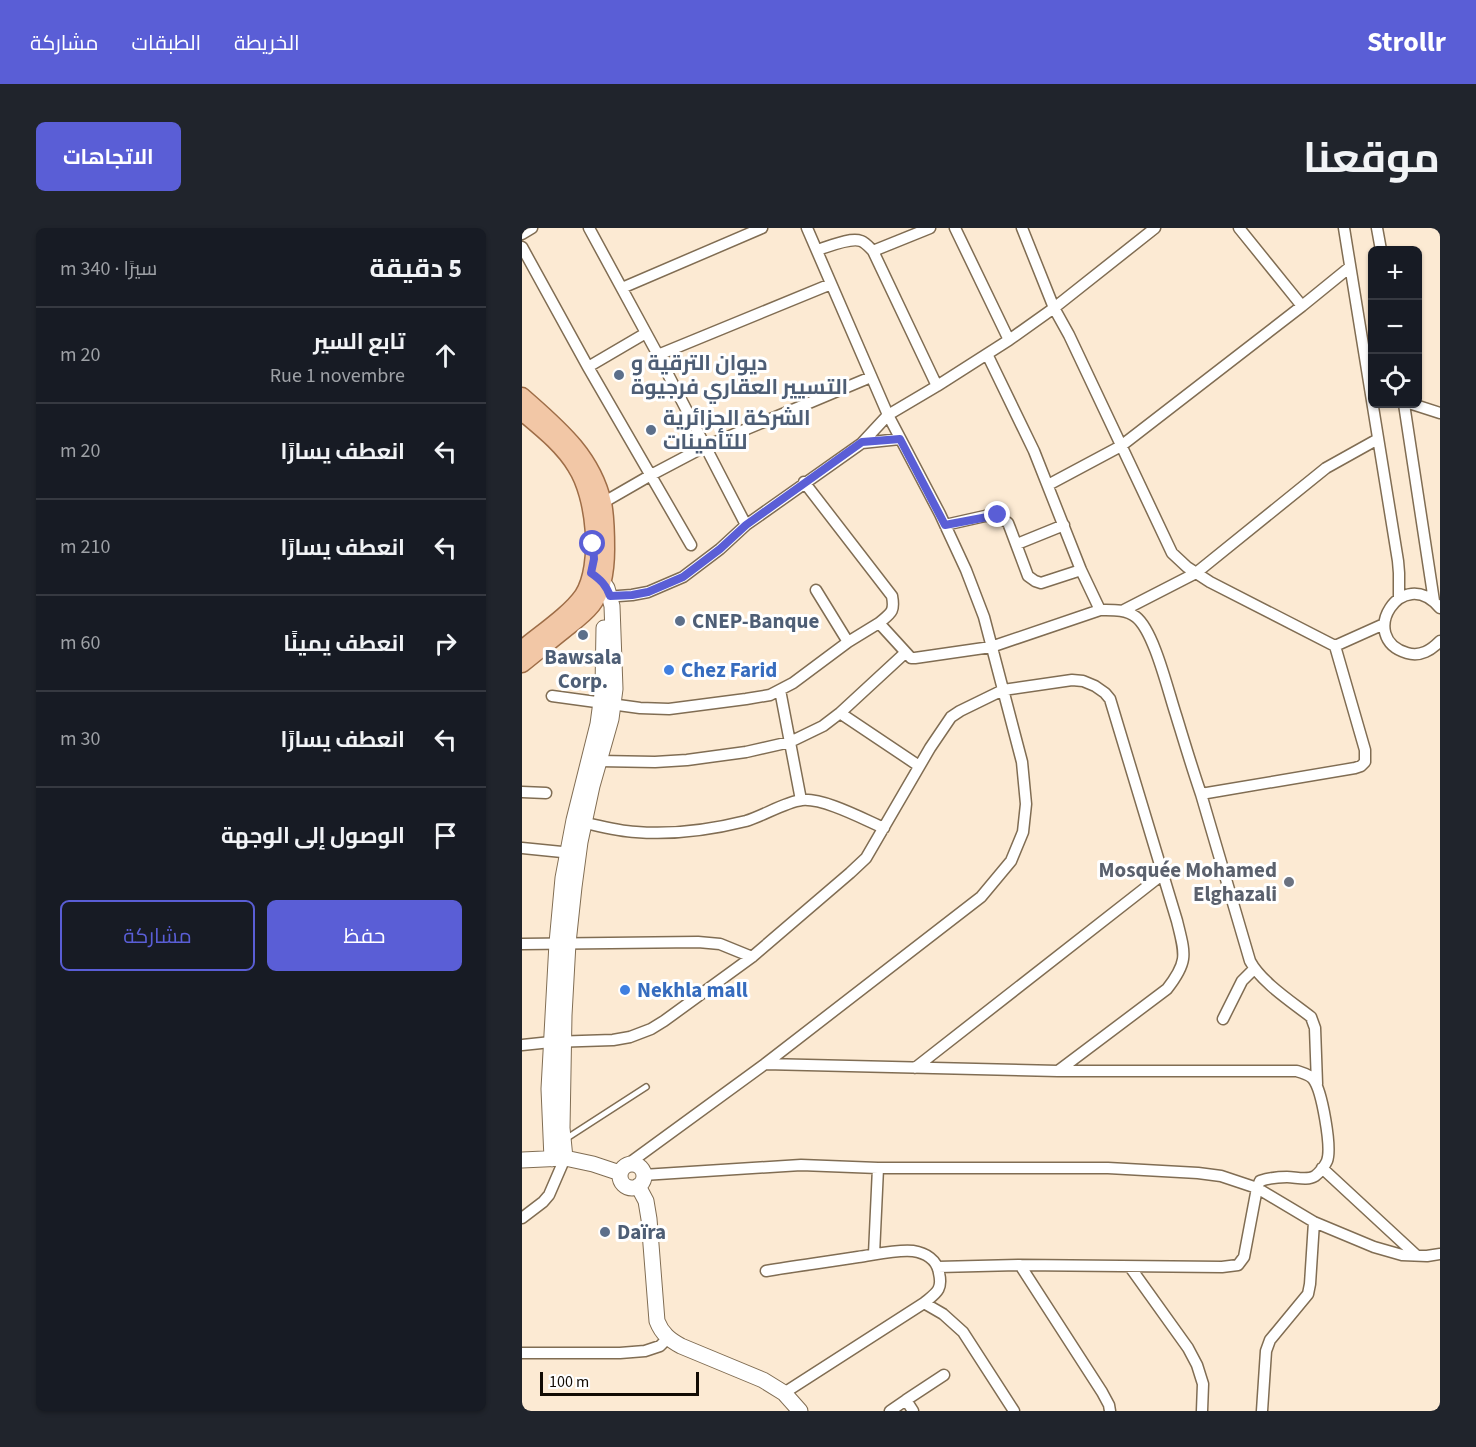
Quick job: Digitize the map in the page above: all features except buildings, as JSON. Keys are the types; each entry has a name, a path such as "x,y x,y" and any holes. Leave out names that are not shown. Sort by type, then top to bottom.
{"main road":[{"path":"522,396 573,443 585,461 597,506 605,519 606,555 592,605 522,664"},
{"path":"522,412 564,450 592,488"},
{"path":"522,650 582,597 598,588"},
{"path":"558,1159 549,1089 564,1015 563,943 573,853 598,724 615,689 612,606 598,588"},
{"path":"579,821 592,786 610,719 607,703"},
{"path":"557,1042 563,1140 558,1159"},
{"path":"522,1160 558,1159 624,1169 621,1180 630,1187 641,1180 649,1219 657,1321 660,1328 668,1338 681,1347 708,1359 730,1365 784,1392 800,1411"}],"street":[{"path":"522,234 532,228"},
{"path":"589,228 746,525"},
{"path":"622,288 762,228"},
{"path":"624,1169 765,1065 981,897 1011,861 1023,832 1026,804 1022,762 984,617 945,525 888,415 807,228"},
{"path":"873,251 930,228"},
{"path":"955,228 1009,340"},
{"path":"1022,228 1054,308 1069,335 1172,554 1210,582 1335,646 1365,750 1366,759 1363,765 1201,794"},
{"path":"598,588 632,595 648,592 683,577 720,549 746,525 862,442 888,415 1009,340 1054,308 1155,228"},
{"path":"1239,228 1302,306"},
{"path":"1344,228 1399,567 1399,598"},
{"path":"1377,228 1380,246"},
{"path":"817,250 858,240 864,242 873,251 938,386"},
{"path":"522,247 691,545"},
{"path":"1048,485 1121,446 1350,267"},
{"path":"658,356 831,284"},
{"path":"588,367 646,333"},
{"path":"987,354 1034,451 1081,570 1100,610"},
{"path":"597,506 706,446 872,377"},
{"path":"1422,407 1440,413"},
{"path":"1405,408 1437,604"},
{"path":"862,442 900,439"},
{"path":"1122,611 1196,573 1326,468 1378,439"},
{"path":"552,696 640,708 669,709 770,694 792,683 891,614 892,596 804,483"},
{"path":"945,525 998,515 1008,523 1025,571 1035,581 1041,583 1081,570"},
{"path":"1017,544 1064,525"},
{"path":"816,590 848,642"},
{"path":"1437,604 1417,594 1399,598 1391,605 1384,624 1392,645 1401,651 1412,654 1423,653 1433,649 1440,641"},
{"path":"879,623 905,653 915,658 991,647 1100,610 1122,611 1137,617 1149,636 1158,658 1250,961 1254,969 1265,980 1311,1017 1315,1028 1317,1088 1328,1139 1326,1162 1315,1175 1309,1178 1271,1178 1260,1181 1244,1257 1238,1265 1222,1267 1020,1265 938,1267"},
{"path":"1335,646 1384,624"},
{"path":"599,761 687,760 746,752 790,742 823,726 840,713 905,653"},
{"path":"522,1045 613,1040 630,1037 664,1021 752,957 866,858 919,766 951,717 1003,690 1083,681 1095,686 1110,699 1163,874 1184,957 1178,975 1167,989 1058,1071"},
{"path":"780,690 801,800"},
{"path":"840,713 919,766"},
{"path":"522,792 546,793"},
{"path":"579,821 634,832 679,832 748,820 801,800 831,806 884,828"},
{"path":"522,848 573,853"},
{"path":"915,1068 1163,874"},
{"path":"522,944 698,942 720,944 752,957"},
{"path":"1223,1019 1242,981 1254,969"},
{"path":"765,1065 1058,1071 1296,1071 1312,1078 1317,1088"},
{"path":"522,1218 549,1195 556,1180 558,1159"},
{"path":"641,1180 801,1164 878,1168 1108,1168 1187,1172 1221,1176 1257,1188 1314,1222 1374,1247 1402,1255 1440,1254"},
{"path":"874,1254 878,1168"},
{"path":"1322,1168 1416,1255"},
{"path":"1262,1411 1267,1345 1308,1293 1314,1222"},
{"path":"766,1271 874,1254 912,1251 926,1254 932,1259 938,1267 941,1283 936,1294 924,1303 784,1392"},
{"path":"1020,1265 1102,1392 1110,1411"},
{"path":"1130,1267 1193,1355 1203,1384 1202,1411"},
{"path":"924,1303 943,1314 963,1332 1014,1411"},
{"path":"522,1353 645,1351 660,1346 668,1338"},
{"path":"890,1411 944,1375"},
{"path":"906,1400 913,1411"}],"lane":[{"path":"563,1140 646,1087"}],"place":[{"name":"ديوان الترقية و التسيير العقاري فرجيوة","path":"619,375"},
{"name":"الشركة الجزائرية للتأمينات","path":"651,430"},
{"name":"CNEP-Banque","path":"680,621"},
{"name":"Bawsala Corp.","path":"583,635"},
{"name":"Chez Farid","path":"669,670"},
{"name":"Mosquée Mohamed Elghazali","path":"1289,882"},
{"name":"Nekhla mall","path":"625,990"},
{"name":"Daïra","path":"605,1232"}],"route":[{"path":"593,544 594,559 591,573 602,581 610,596 648,592 683,577 720,549 746,525 862,442 900,439 945,525 998,515"}]}
